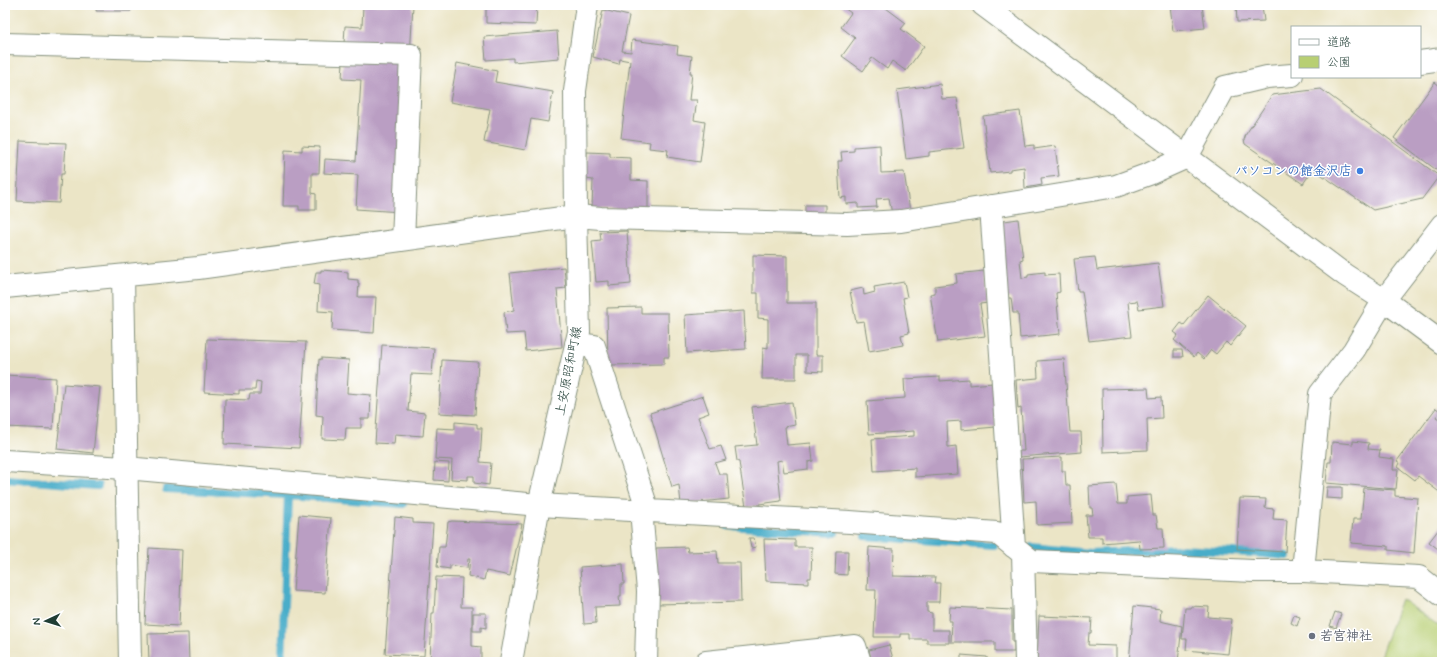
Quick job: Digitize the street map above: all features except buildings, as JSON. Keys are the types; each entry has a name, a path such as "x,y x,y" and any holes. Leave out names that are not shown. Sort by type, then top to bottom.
{"street":[{"name":"上安原昭和町線","path":"510,662 540,505 579,332 575,91 587,5"},
{"path":"983,5 1345,275 1384,300 1442,343"},
{"path":"5,44 411,55 402,240"},
{"path":"1421,62 1442,60"},
{"path":"5,287 198,268 576,216 601,218 847,224 901,221 1116,186 1149,174 1187,157 1225,87 1268,77 1291,75"},
{"path":"991,206 1019,550 1026,662"},
{"path":"1303,571 1320,394 1354,350 1384,300 1442,225"},
{"path":"123,276 130,662"},
{"path":"576,344 594,346 645,510 648,591 646,662"},
{"path":"5,461 126,468 540,505 850,522 997,533 1032,561 1253,571 1303,571 1419,577 1442,595"},
{"path":"706,662 854,646 860,662"}],"green space":[{"path":"1401,599 1442,628 1442,662 1378,662"}],"waterway":[{"path":"5,479 98,486"},
{"path":"166,489 288,495 403,504"},
{"path":"282,662 288,495"},
{"path":"728,526 835,533"},
{"path":"865,536 994,545"},
{"path":"1032,547 1089,553 1180,549 1287,556"}],"place":[{"name":"パソコンの館金沢店","path":"1360,171"},
{"name":"若宮神社","path":"1312,636"}]}
